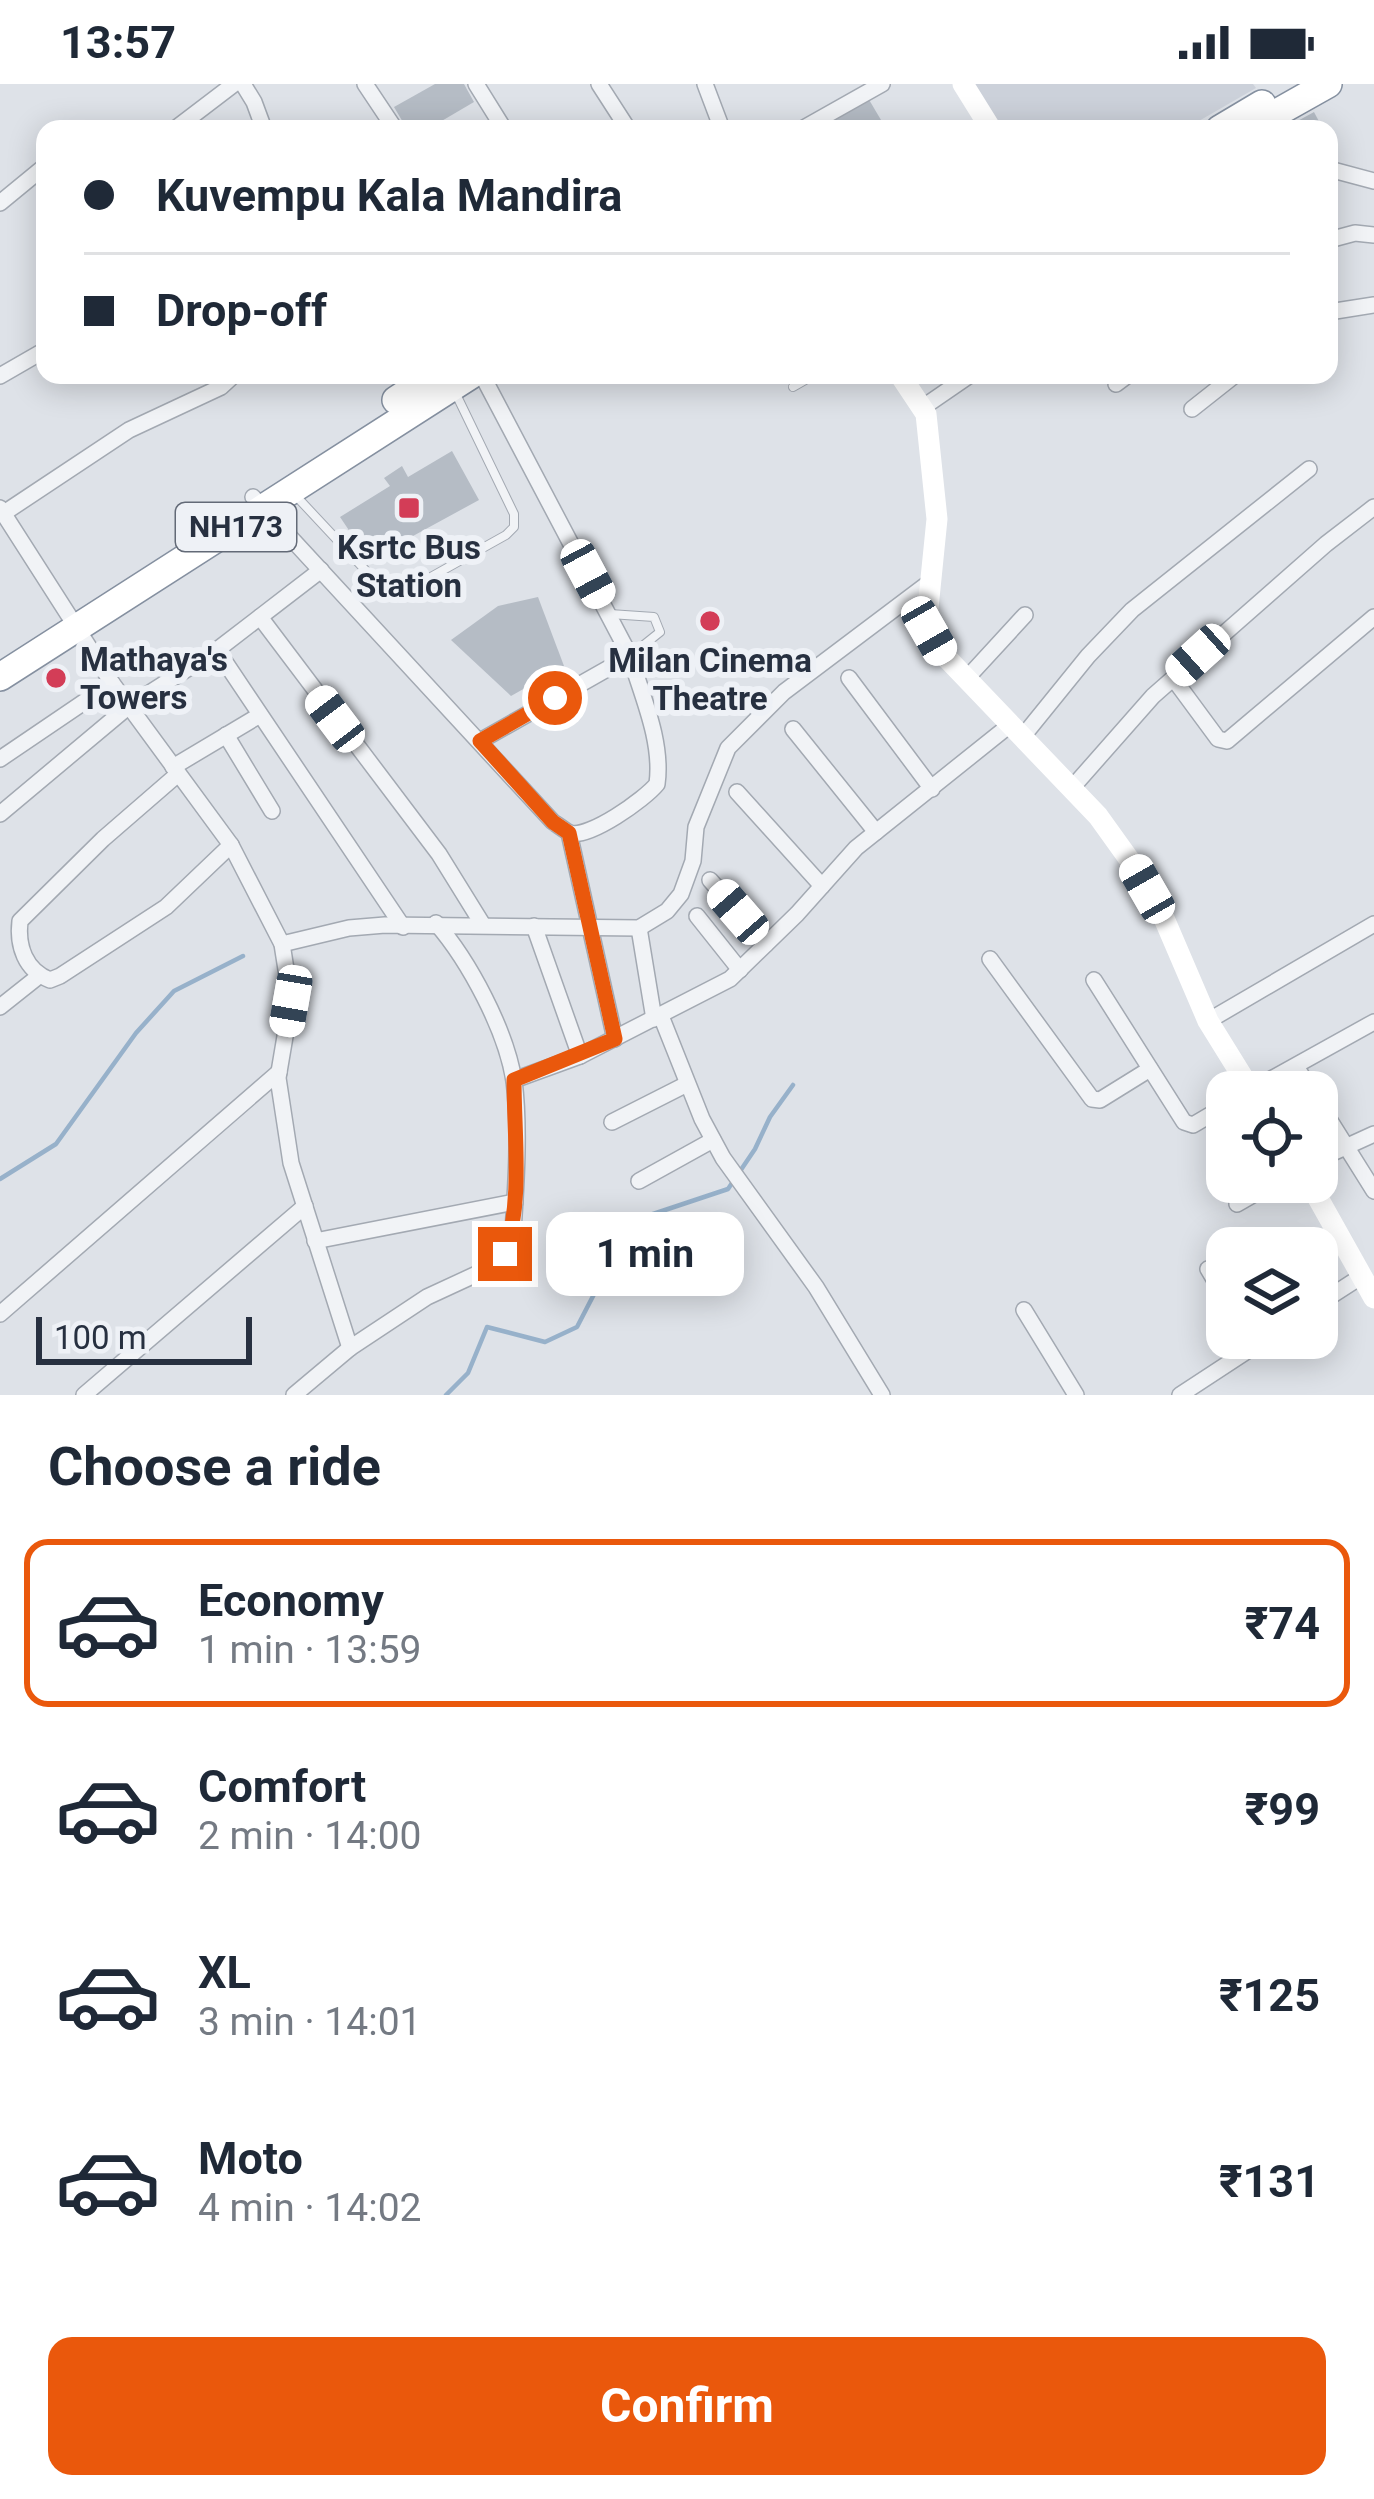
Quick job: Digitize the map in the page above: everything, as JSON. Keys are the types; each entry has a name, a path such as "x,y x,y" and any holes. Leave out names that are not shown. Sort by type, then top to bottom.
{"highway":[{"path":"1235,120 1296,84"},
{"path":"1264,120 1328,84"},
{"name":"NH173","path":"0,677 72,621 441,384"},
{"name":"NH173","path":"0,657 72,621"}],"street":[{"path":"187,120 233,84"},
{"path":"243,84 260,120"},
{"path":"365,84 389,120"},
{"path":"476,84 498,120"},
{"path":"598,84 622,120"},
{"path":"705,84 719,120"},
{"path":"818,120 882,84"},
{"path":"967,86 986,120"},
{"path":"1338,171 1374,181"},
{"path":"0,203 36,173"},
{"path":"1338,238 1374,235"},
{"path":"1338,311 1374,305"},
{"path":"0,376 36,355"},
{"path":"224,384 129,430 2,510 112,682 231,844 282,944 291,1001 279,1072 291,1163 350,1348"},
{"path":"259,502 553,822 569,833 581,834 610,819 657,784 655,743 630,656 487,384"},
{"path":"906,384 926,414 937,519 929,631 942,653 1098,816 1132,862 1163,916 1208,1021 1238,1071"},
{"path":"922,408 957,384"},
{"path":"1192,409 1224,384"},
{"path":"514,1080 580,1056 730,979 856,848 1018,729 1132,610 1309,469"},
{"path":"1071,789 1174,678 1374,507"},
{"path":"0,814 129,706 217,650 321,570"},
{"path":"282,944 349,928 436,923 638,928 667,911 682,894 693,861 696,827 728,748 784,692 930,582"},
{"path":"968,677 1025,615"},
{"path":"260,617 439,854 483,926"},
{"path":"1174,678 1218,739 1227,741 1374,617"},
{"path":"217,650 404,927"},
{"path":"480,741 630,656"},
{"path":"849,678 932,789"},
{"path":"0,759 112,682"},
{"path":"231,844 166,908 60,976 50,980 39,976 20,946 20,921 103,838 176,770 260,715"},
{"path":"793,729 876,832"},
{"path":"226,735 272,812"},
{"path":"737,793 822,886"},
{"path":"569,833 615,1039"},
{"path":"710,880 766,944"},
{"path":"697,916 740,970"},
{"path":"294,1395 350,1348 427,1297 481,1272 505,1254 513,1231 514,1080 463,954 436,923"},
{"path":"1208,1021 1374,924"},
{"path":"534,926 580,1056"},
{"path":"638,928 657,1018 713,1140 816,1287 882,1395"},
{"path":"990,959 1092,1099 1100,1100 1150,1069"},
{"path":"0,1007 39,976"},
{"path":"1094,980 1189,1125 1206,1116"},
{"path":"1291,1071 1374,1022"},
{"path":"0,1314 279,1072"},
{"path":"612,1122 687,1084"},
{"path":"1338,1133 1374,1191"},
{"path":"1338,1151 1374,1134"},
{"path":"639,1181 713,1140"},
{"path":"315,1241 515,1202"},
{"path":"1321,1203 1374,1298"},
{"path":"84,1395 305,1206"},
{"path":"1338,1291 1362,1276"},
{"path":"1024,1310 1076,1395"},
{"path":"1180,1395 1231,1359"}],"lane":[{"path":"286,485 369,574 394,593 404,592 506,535 514,526 514,514 453,384"},
{"path":"793,387 798,384"},
{"path":"609,614 654,617 659,624 660,632 630,656"}],"shaded area":[{"path":"969,84 1253,84 1256,88 1201,120 992,120"}],"building":[{"path":"435,84 464,84 474,102 443,120 402,120 394,107"},
{"path":"868,98 881,120 832,120"},
{"name":"Ksrtc Bus Station","path":"452,451 479,500 369,560 340,517 390,486 384,478 402,466 408,477"},
{"path":"538,597 564,666 511,696 451,640 498,606"}],"waterway":[{"path":"0,1179 56,1144 136,1033 174,991 243,956"},
{"path":"446,1395 468,1373 487,1327 545,1342 577,1327 632,1221 728,1189 793,1085"}],"place":[{"name":"Ksrtc Bus Station","path":"409,508"},
{"name":"Milan Cinema Theatre","path":"710,621"},
{"name":"Mathaya's Towers","path":"56,678"}],"route":[{"path":"505,1254 515,1202 514,1080 615,1039 569,833 553,822 480,741 555,698"}]}
